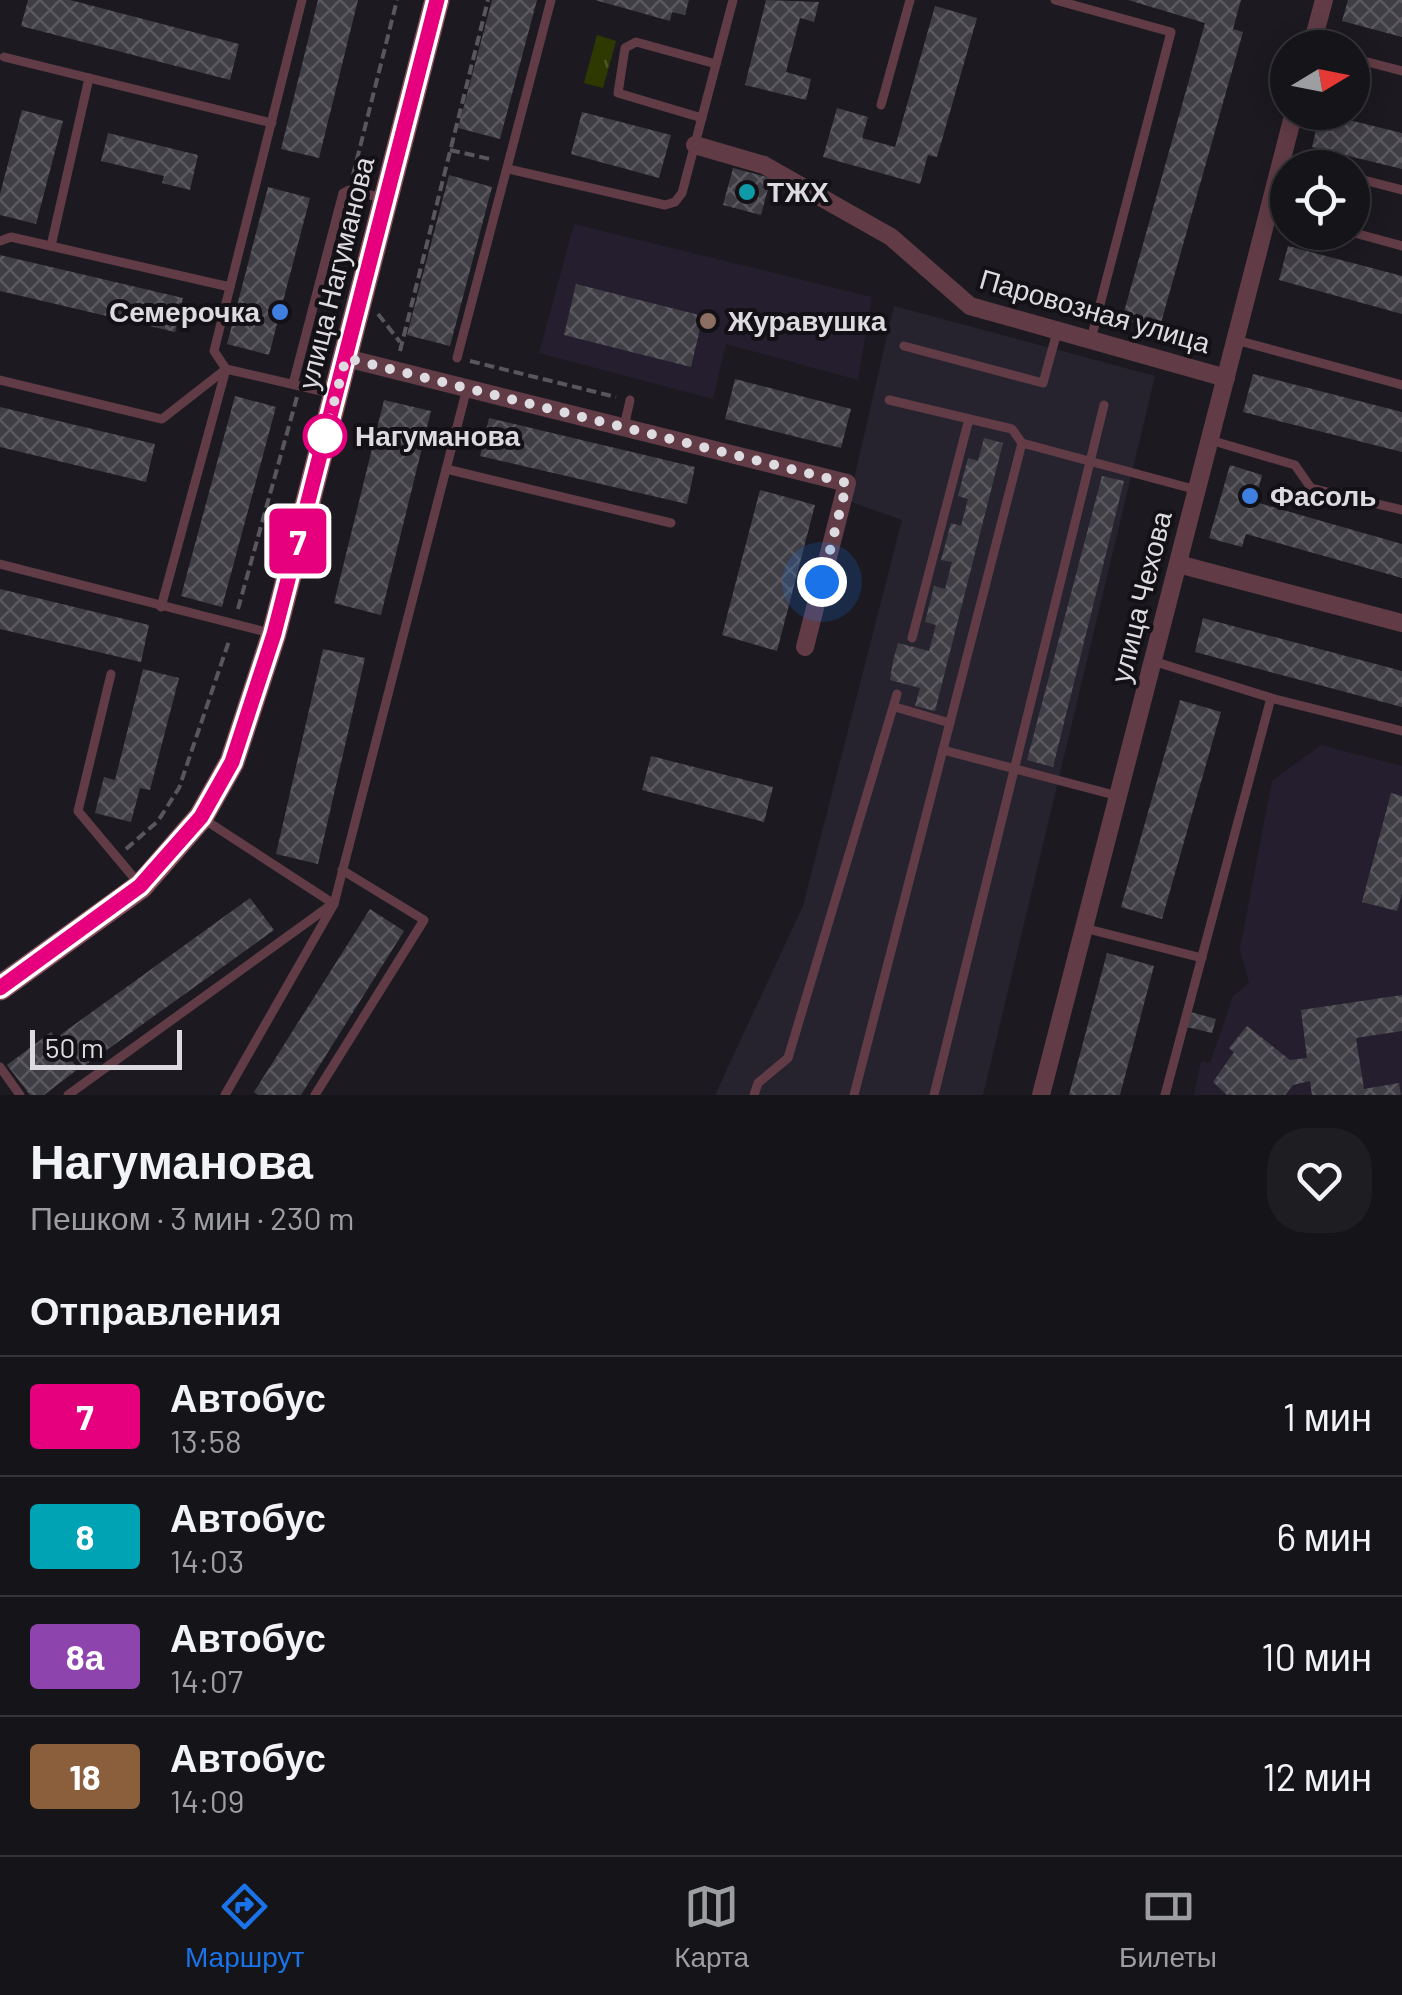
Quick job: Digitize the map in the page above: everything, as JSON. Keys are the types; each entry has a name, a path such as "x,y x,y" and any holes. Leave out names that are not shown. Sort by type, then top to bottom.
{"street":[{"name":"улица Нагуманова","path":"0,988 140,886 201,817 232,762 274,634 437,0"},
{"path":"1316,30 1324,0"},
{"name":"Паровозная улица","path":"695,144 764,165 890,237 970,306 1226,378"},
{"name":"улица Чехова","path":"1041,1095 1236,340 1270,237"},
{"path":"346,358 847,483 805,648"},
{"path":"1178,564 1402,623"}],"lane":[{"path":"302,0 214,350 226,369 336,394"},
{"path":"457,358 550,0"},
{"path":"508,166 671,204 682,193 733,0"},
{"path":"881,105 910,0"},
{"path":"1055,0 1172,32 1090,341"},
{"path":"702,118 618,93 625,48 636,42 716,64"},
{"path":"4,57 272,123"},
{"path":"1370,63 1402,71"},
{"path":"51,246 89,78"},
{"path":"1370,181 1402,190"},
{"path":"294,384 343,192 386,198"},
{"path":"0,242 11,237 230,287"},
{"path":"1370,237 1402,246"},
{"path":"904,346 1042,383 1057,332"},
{"path":"1236,340 1402,384"},
{"path":"0,380 162,419 226,369"},
{"path":"161,607 226,369"},
{"path":"225,1095 334,904 467,388"},
{"path":"624,427 630,400"},
{"path":"889,400 1012,429 1022,444 1197,490"},
{"path":"934,1095 1104,405"},
{"path":"912,638 969,419"},
{"path":"1210,440 1294,465 1311,488 1402,510"},
{"path":"854,1095 1022,444"},
{"path":"446,469 671,524"},
{"path":"0,564 274,634"},
{"path":"1153,662 1271,698 1402,730"},
{"path":"111,674 78,810 140,886"},
{"path":"754,1095 758,1083 788,1058 897,694"},
{"path":"1165,1095 1271,698"},
{"path":"894,707 950,723"},
{"path":"943,750 1118,796"},
{"path":"201,817 334,904"},
{"path":"314,1095 424,920 342,870"},
{"path":"68,1095 334,904"},
{"path":"1084,928 1202,958"},
{"path":"0,1067 20,1095"}],"path":[{"path":"349,190 397,0"},
{"path":"395,370 488,0"},
{"path":"450,150 508,166"},
{"path":"376,310 401,344"},
{"path":"457,358 630,400"}],"shaded area":[{"name":"Журавушка","path":"574,224 872,297 858,380 726,344 713,399 539,353"},
{"path":"894,306 1155,376 983,1095 715,1095 803,906 902,520 849,501"},
{"path":"1321,745 1402,766 1402,1095 1194,1095 1201,1061 1210,1063 1233,996 1249,983 1240,949 1272,781"}],"green space":[{"path":"597,35 616,41 603,88 584,83"}],"building":[{"path":"28,0 70,0 239,44 230,80 21,26"},
{"path":"318,0 358,0 319,158 281,149"},
{"path":"492,0 537,0 500,139 458,128"},
{"path":"595,0 689,0 685,15 672,12 670,21"},
{"path":"766,0 819,2 814,22 800,18 786,72 811,79 806,100 745,85"},
{"path":"1128,0 1241,0 1233,29 1243,32 1159,330 1122,319 1205,23"},
{"path":"1348,0 1402,0 1402,37 1342,21"},
{"path":"935,6 977,18 937,157 928,155 920,184 823,157 837,108 868,117 862,138 895,147"},
{"path":"22,110 63,121 36,224 0,215 0,194"},
{"path":"582,112 671,135 659,178 571,154"},
{"path":"1370,125 1402,133 1402,169 1370,161 1370,150 1312,147 1316,130 1370,130"},
{"path":"108,133 198,155 190,190 162,183 164,176 101,161"},
{"name":"ТЖХ","path":"733,168 771,178 761,215 723,205"},
{"path":"449,175 492,187 450,346 407,335"},
{"path":"268,187 310,198 269,355 227,344"},
{"path":"1287,250 1303,250 1402,276 1402,314 1279,280"},
{"path":"0,255 183,298 175,332 0,291"},
{"path":"576,284 703,316 691,367 564,335"},
{"path":"1253,374 1402,412 1402,452 1243,412"},
{"path":"735,379 851,409 841,448 725,419"},
{"path":"235,396 276,407 222,607 181,596"},
{"path":"384,400 431,411 381,615 334,603"},
{"path":"0,407 155,444 146,482 0,447"},
{"path":"489,418 695,467 687,504 480,456"},
{"path":"984,438 1003,443 935,711 915,706 920,688 890,680 893,661 898,643 929,651 936,625 925,622 934,586 945,589 952,562 941,560 951,523 961,526 968,499 958,496 968,458 978,461"},
{"path":"1230,465 1262,475 1255,502 1402,544 1402,578 1246,534 1242,547 1209,538"},
{"path":"1102,476 1124,481 1053,767 1027,760"},
{"path":"760,490 815,505 777,651 722,635"},
{"path":"0,589 149,625 141,662 0,629"},
{"path":"1203,618 1402,671 1402,707 1195,652"},
{"path":"323,649 365,658 318,864 276,854"},
{"path":"143,669 179,678 150,790 140,788 131,822 95,813 104,777 115,780"},
{"path":"1180,700 1221,712 1162,919 1121,907"},
{"path":"651,756 773,787 764,822 642,790"},
{"path":"1391,793 1402,796 1402,893 1397,911 1362,902"},
{"path":"250,898 274,930 83,1067 60,1035"},
{"path":"370,909 404,931 301,1095 258,1095 254,1092"},
{"path":"1107,953 1154,966 1120,1095 1069,1095"},
{"path":"1402,995 1402,1031 1356,1038 1364,1089 1399,1083 1401,1095 1312,1095 1310,1081 1293,1085 1285,1095 1227,1095 1213,1082 1234,1052 1229,1048 1247,1026 1290,1060 1307,1058 1301,1010"},
{"path":"1191,1012 1216,1019 1212,1033 1187,1027"},
{"path":"51,1032 78,1069 44,1095 30,1095 7,1065"}],"bus line":[{"name":"7","path":"0,988 140,886 201,817 232,762 274,634 437,0"}],"place":[{"name":"ТЖХ","path":"747,192"},
{"name":"Семерочка","path":"280,312"},
{"name":"Журавушка","path":"708,321"},
{"name":"Нагуманова","path":"325,436"},
{"name":"Фасоль","path":"1250,496"}],"route":[{"path":"325,436 346,358 847,483 822,582"}]}
